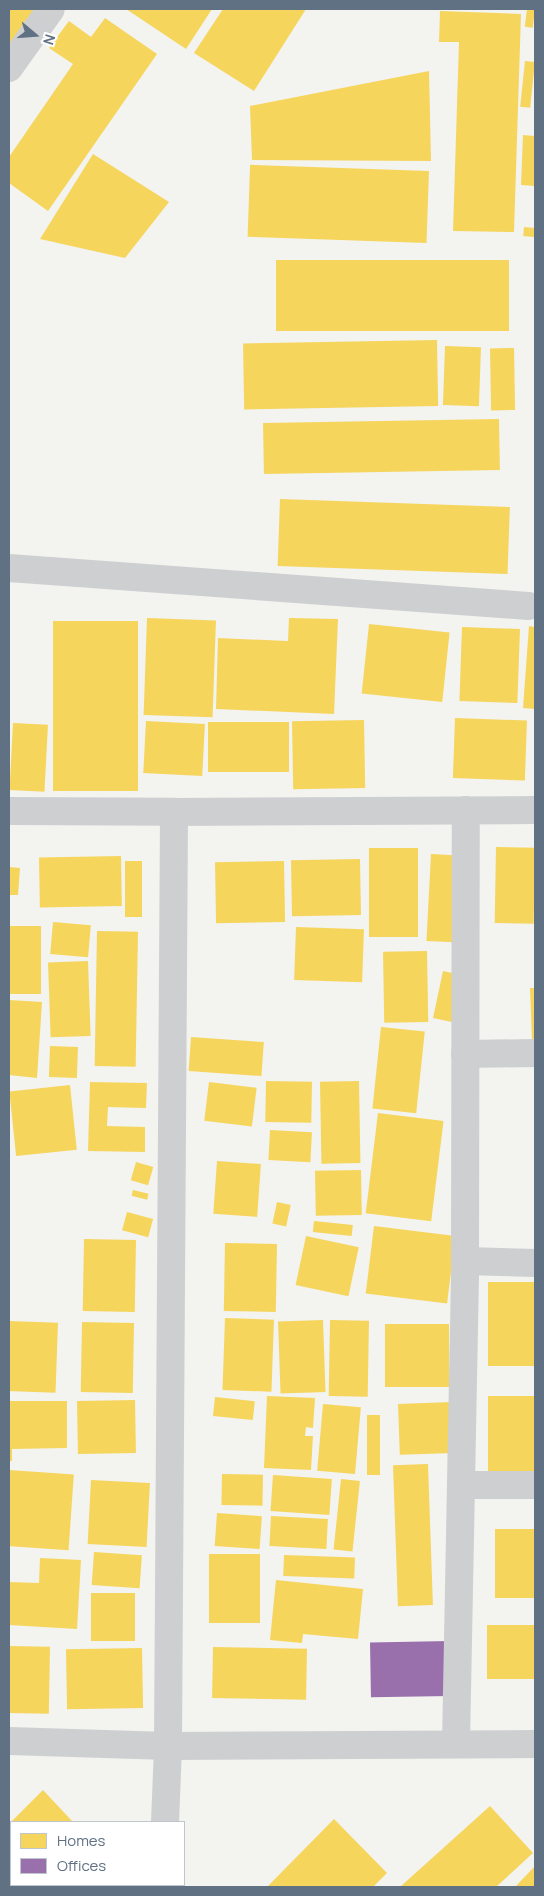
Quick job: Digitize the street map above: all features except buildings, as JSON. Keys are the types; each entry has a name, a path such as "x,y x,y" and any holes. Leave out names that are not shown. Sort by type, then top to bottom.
{"street":[{"path":"9,68 51,9"},
{"path":"9,568 529,606"},
{"path":"456,1744 465,1262 466,810"},
{"path":"9,811 535,810"},
{"path":"165,1821 168,1746 174,812"},
{"path":"465,1054 535,1053"},
{"path":"465,1262 535,1263"},
{"path":"462,1485 535,1485"},
{"path":"9,1742 168,1746 535,1744"}]}
